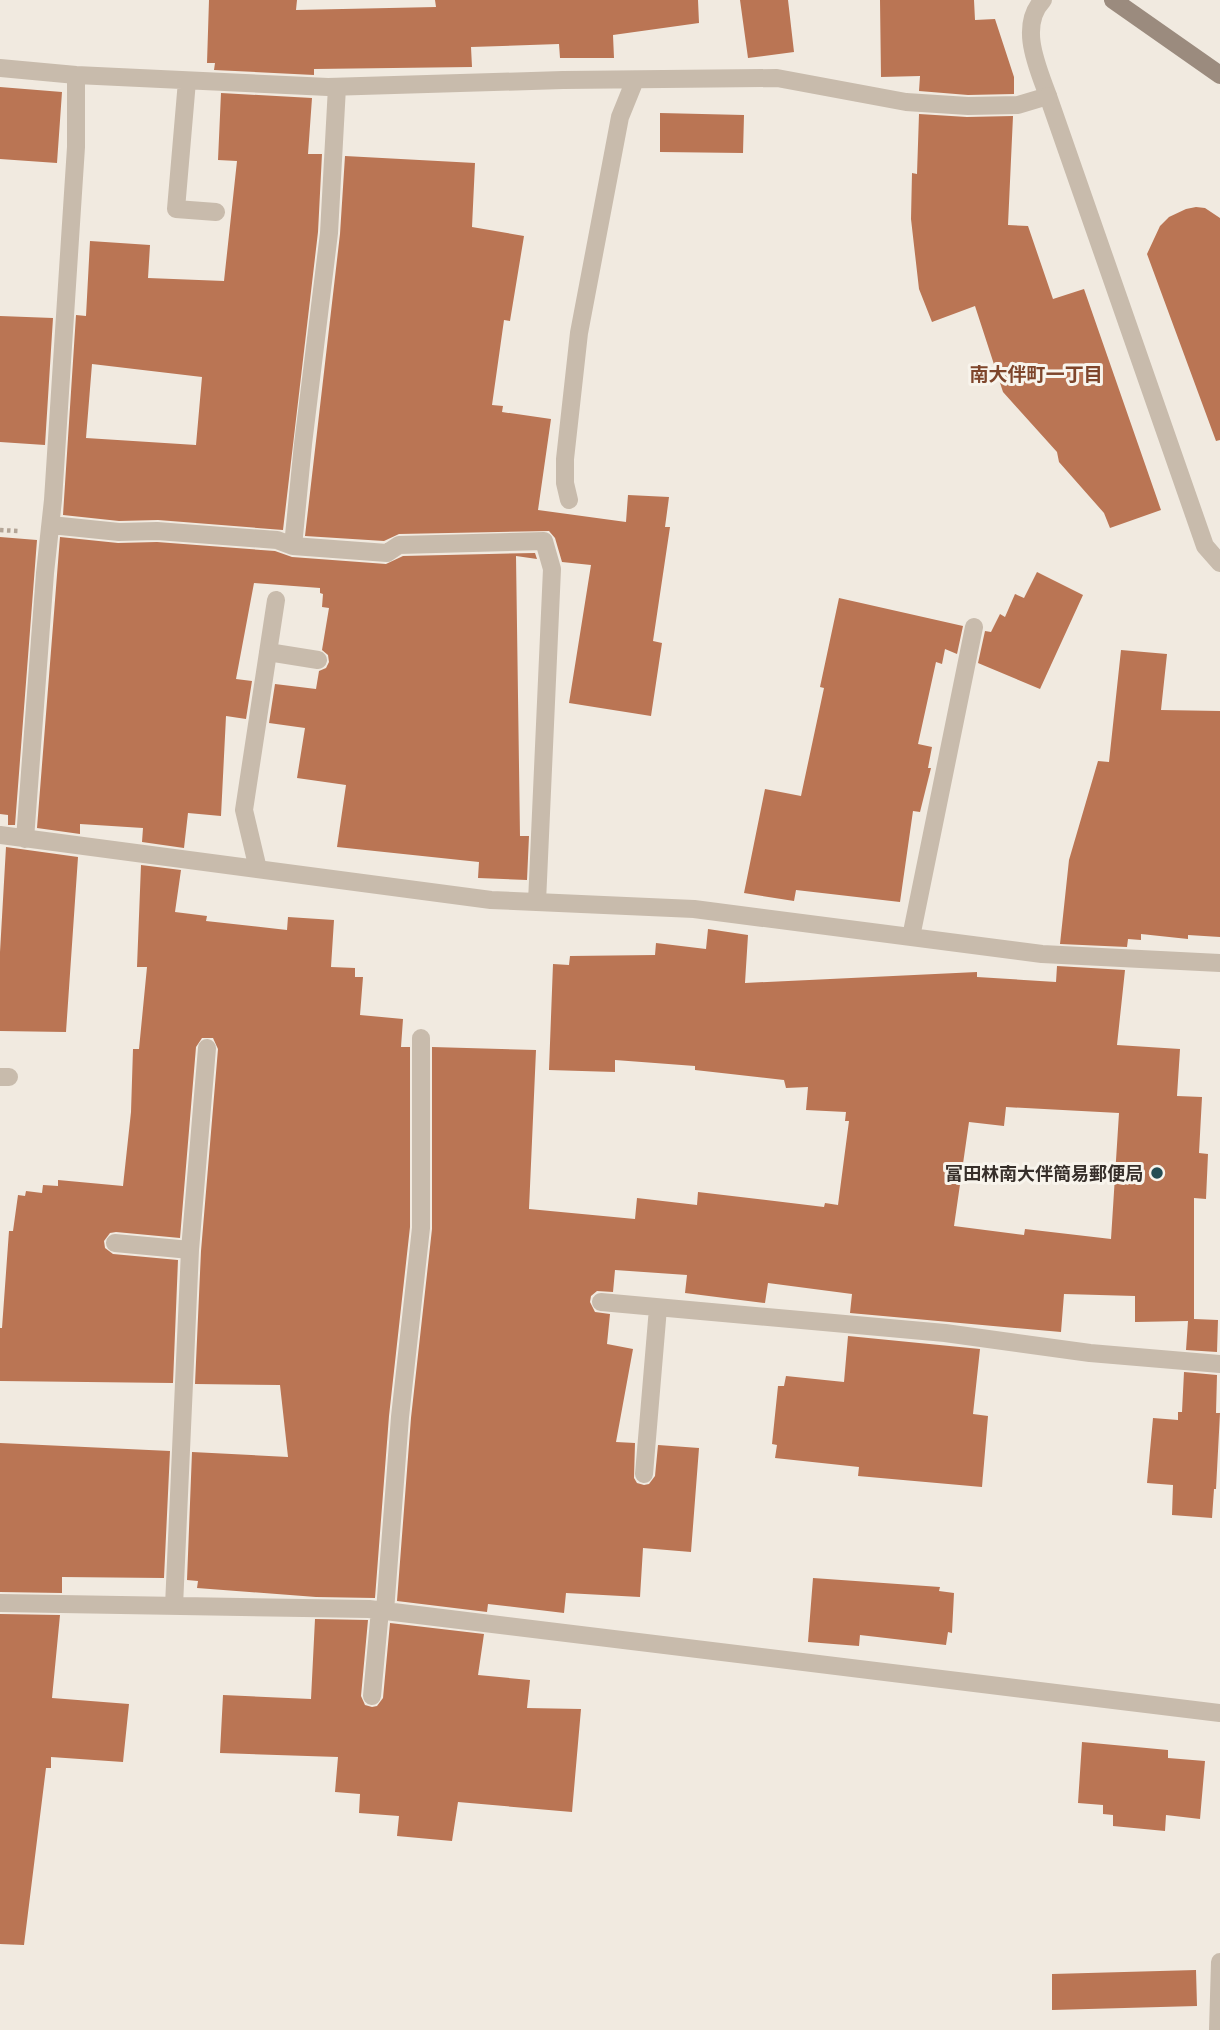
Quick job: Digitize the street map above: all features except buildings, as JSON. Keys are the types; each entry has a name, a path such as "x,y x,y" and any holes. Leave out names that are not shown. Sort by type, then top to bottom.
{"main road":[{"path":"1112,0 1220,75"}],"street":[{"path":"1043,0 1037,6 1030,26 1035,59 1205,546 1220,564"},
{"path":"0,68 76,75 337,87 777,78 906,102 968,106 1018,105 1048,96"},
{"path":"25,839 51,525 76,147 76,75"},
{"path":"187,80 176,209 216,212"},
{"path":"569,500 565,483 565,459 579,333 620,117 635,80"},
{"path":"293,546 329,233 337,87"},
{"path":"51,525 119,532 157,531 277,540 293,546 387,553 399,545 544,541 552,569 537,902"},
{"path":"258,869 244,810 276,600"},
{"path":"911,937 974,627"},
{"path":"268,652 318,660"},
{"path":"0,835 491,900 694,909 1042,954 1220,963"},
{"path":"372,1696 421,1228 421,1038"},
{"path":"174,1606 190,1250 207,1048"},
{"path":"114,1243 190,1250"},
{"path":"601,1302 945,1333 1090,1353 1220,1364"},
{"path":"644,1474 658,1308"},
{"path":"0,1603 383,1610 1220,1713"},
{"path":"1218,2030 1220,1962"}],"place":[{"name":"富田林南大伴簡易郵便局","path":"1157,1173"}],"district":[{"name":"南大伴町一丁目","path":"1036,374"}]}
